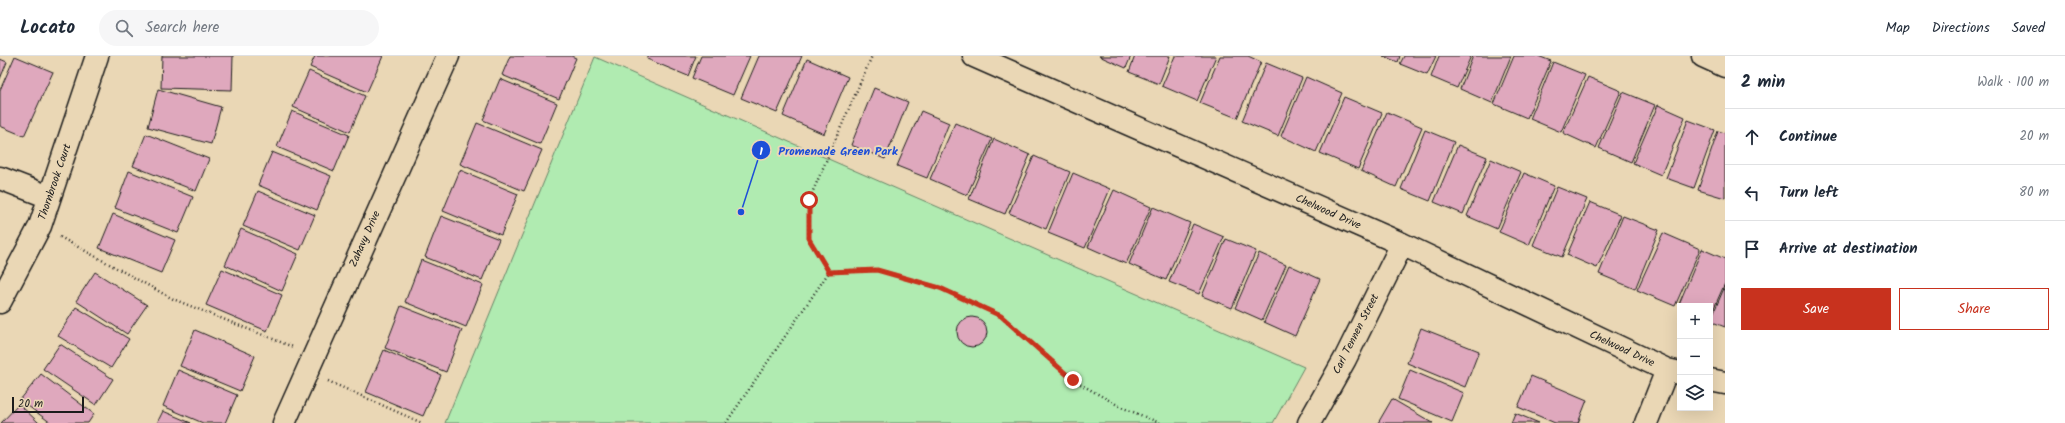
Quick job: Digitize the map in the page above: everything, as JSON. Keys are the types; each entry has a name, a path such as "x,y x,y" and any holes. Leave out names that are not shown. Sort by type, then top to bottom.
{"street":[{"name":"Thornbrook Court","path":"0,302 40,226 97,56"},
{"name":"Zahavy Drive","path":"284,423 448,56"},
{"name":"Chelwood Drive","path":"974,56 1402,244 1673,372"},
{"path":"1703,56 1725,66"},
{"path":"0,178 49,197"},
{"name":"Carl Tennen Street","path":"1309,423 1345,358 1402,244"},
{"path":"1646,423 1673,372"},
{"path":"1713,381 1725,383"}],"path":[{"path":"829,272 809,239 809,200 872,56"},
{"path":"40,226 173,299 310,363 422,423"},
{"path":"829,272 877,270 940,288 1001,316 1073,380 1122,407 1160,423"},
{"path":"726,423 829,272"}],"green space":[{"path":"595,57 1304,367 1273,423 445,423"}],"building":[{"path":"15,56 53,72 24,136 0,126 0,90"},
{"path":"162,56 233,56 232,90 161,88"},
{"path":"315,56 383,56 367,92 310,67"},
{"path":"510,56 571,56 576,58 559,99 502,75"},
{"path":"648,56 696,56 688,76 647,59"},
{"path":"701,56 750,56 733,95 692,78"},
{"path":"759,56 802,56 777,113 741,98"},
{"path":"1099,56 1131,56 1126,68"},
{"path":"1135,56 1170,56 1159,84 1129,72"},
{"path":"1175,56 1216,56 1197,101 1162,86"},
{"path":"1220,56 1248,56 1261,62 1237,118 1200,103"},
{"path":"1383,56 1400,56 1398,62"},
{"path":"1404,56 1436,56 1427,75 1400,64"},
{"path":"1439,56 1471,56 1457,88 1431,77"},
{"path":"1473,56 1511,56 1492,103 1460,89"},
{"path":"1514,56 1538,56 1551,61 1527,118 1494,104"},
{"path":"0,59 7,62 0,79"},
{"path":"807,59 848,77 824,134 783,116"},
{"path":"1553,62 1585,75 1561,132 1530,119"},
{"path":"1266,63 1302,78 1278,136 1242,121"},
{"path":"309,71 365,96 350,132 293,107"},
{"path":"1306,77 1342,93 1316,152 1281,136"},
{"path":"1588,77 1621,91 1596,148 1563,133"},
{"path":"500,79 557,103 540,144 483,120"},
{"path":"874,88 908,102 885,159 851,145"},
{"path":"158,89 221,107 211,144 148,127"},
{"path":"1623,92 1655,105 1631,162 1599,148"},
{"path":"1344,97 1382,113 1358,169 1320,153"},
{"path":"1658,105 1685,117 1661,175 1633,163"},
{"path":"292,111 349,135 334,171 277,147"},
{"path":"921,111 949,123 927,178 897,166"},
{"path":"1387,112 1422,127 1396,187 1361,171"},
{"path":"1688,120 1715,130 1694,188 1666,178"},
{"path":"477,123 542,150 524,191 460,164"},
{"path":"955,123 992,139 967,195 930,179"},
{"path":"1425,130 1454,142 1430,201 1401,189"},
{"path":"1718,131 1725,133 1725,198 1698,190"},
{"path":"146,134 209,159 196,191 133,166"},
{"path":"994,139 1030,155 1005,214 969,199"},
{"path":"1458,145 1487,157 1463,214 1434,202"},
{"path":"272,152 331,176 317,210 258,185"},
{"path":"1034,156 1070,172 1046,229 1009,213"},
{"path":"1491,159 1521,172 1497,229 1467,216"},
{"path":"460,170 518,194 501,235 443,211"},
{"path":"129,171 193,197 178,233 115,208"},
{"path":"1073,173 1110,189 1085,248 1048,233"},
{"path":"1524,173 1554,186 1529,245 1499,232"},
{"path":"1557,187 1587,199 1562,257 1533,245"},
{"path":"1114,190 1151,207 1126,264 1088,247"},
{"path":"258,191 315,215 300,250 243,226"},
{"path":"1590,202 1621,215 1597,268 1567,255"},
{"path":"1153,207 1190,223 1166,280 1129,264"},
{"path":"113,214 175,240 161,273 99,248"},
{"path":"441,216 499,239 482,280 425,257"},
{"path":"1623,216 1659,230 1635,289 1599,274"},
{"path":"1193,224 1224,237 1199,294 1169,282"},
{"path":"241,229 298,254 282,291 225,265"},
{"path":"1663,233 1700,249 1675,306 1637,290"},
{"path":"1226,239 1256,251 1232,308 1202,296"},
{"path":"1702,249 1725,259 1725,283 1713,310 1713,303 1679,303"},
{"path":"1259,253 1286,265 1262,320 1235,308"},
{"path":"421,260 483,285 466,327 405,302"},
{"path":"1289,265 1320,279 1295,336 1264,322"},
{"path":"222,269 282,295 267,331 206,305"},
{"path":"95,272 147,305 127,334 76,301"},
{"path":"1725,286 1725,327 1713,322 1713,314"},
{"path":"401,306 462,330 446,372 385,348"},
{"path":"76,307 129,339 111,368 58,336"},
{"path":"972,317 983,321 987,332 983,343 972,347 961,343 957,332 961,321"},
{"path":"1421,328 1479,351 1465,387 1407,363"},
{"path":"195,330 255,356 240,391 180,366"},
{"path":"60,344 113,379 96,405 43,369"},
{"path":"384,350 441,375 423,416 366,392"},
{"path":"178,370 237,395 225,423 203,423 163,406"},
{"path":"1410,370 1464,393 1452,422 1398,399"},
{"path":"41,374 94,414 88,423 51,423 20,400"},
{"path":"1531,376 1587,400 1578,423 1555,423 1518,407"},
{"path":"1392,399 1433,423 1378,423"},
{"path":"19,404 39,423 1,423"},
{"path":"163,411 191,423 157,423"},
{"path":"1515,413 1539,423 1511,423"}],"place":[{"name":"Promenade Green Park","path":"741,212"}],"route":[{"path":"809,200 809,239 829,272 877,270 940,288 1001,316 1073,380"}]}
